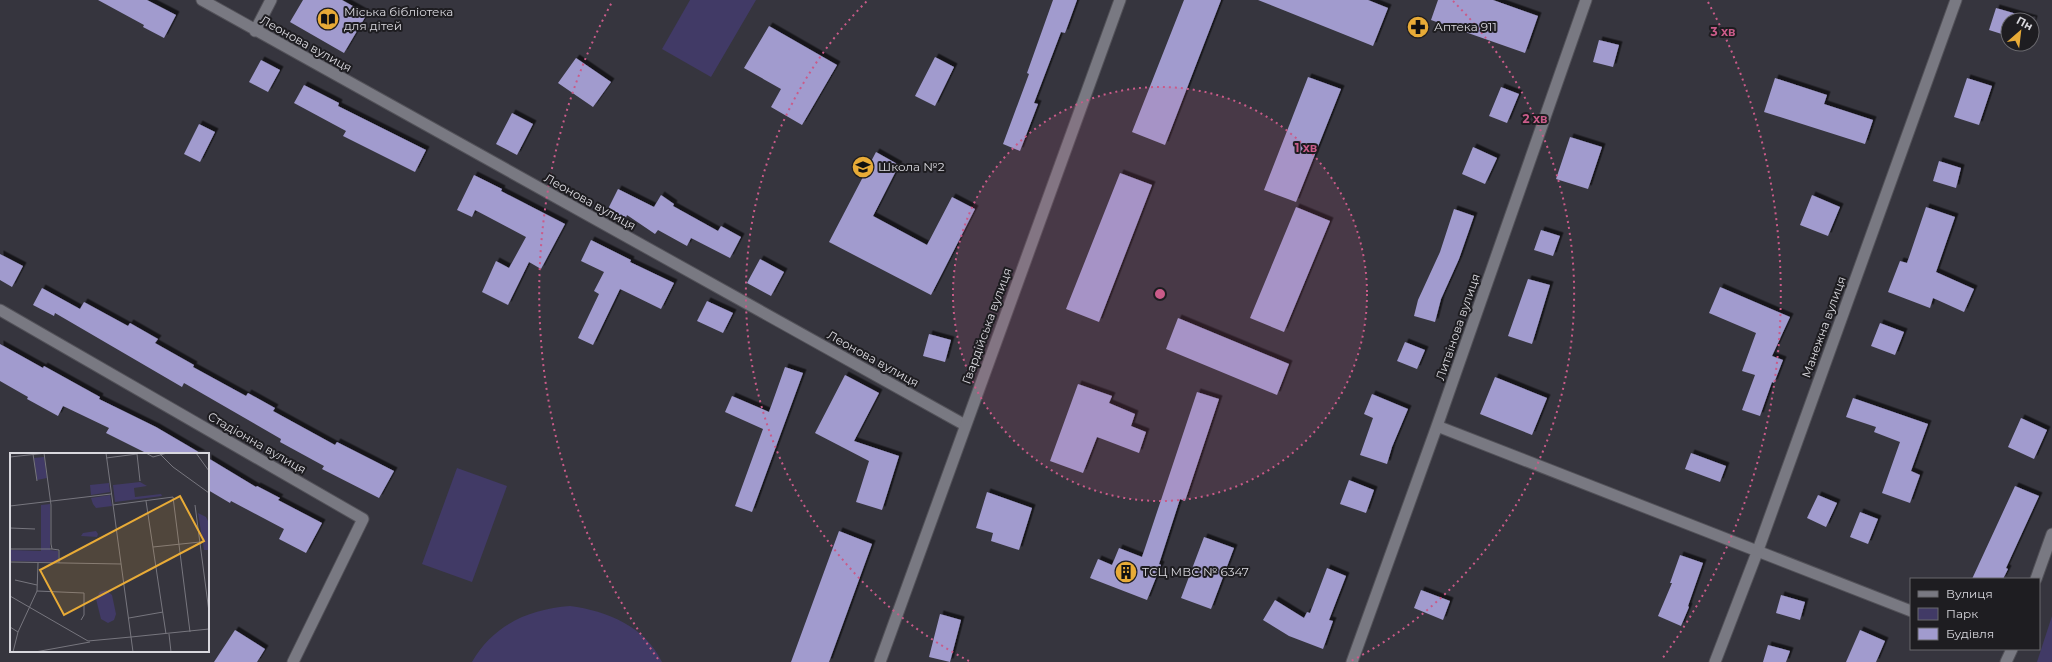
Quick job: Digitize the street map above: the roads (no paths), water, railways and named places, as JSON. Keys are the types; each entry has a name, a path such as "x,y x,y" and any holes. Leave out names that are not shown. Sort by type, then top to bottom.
{"street":[{"name":"Леонова вулиця","path":"202,0 965,425"},
{"path":"255,30 272,0"},
{"name":"Гвардійська вулиця","path":"880,662 1120,0"},
{"name":"Литвінова вулиця","path":"1352,662 1437,426 1586,0"},
{"name":"Манежна вулиця","path":"1715,662 1758,550 1956,0"},
{"name":"Стадіонна вулиця","path":"0,310 363,519 292,662"},
{"path":"1437,426 1910,611"},
{"path":"2036,578 2052,534"},
{"path":"2006,662 2009,650"}],"place":[{"name":"Міська бібліотека для дітей","path":"328,19"},
{"name":"Аптека 911","path":"1418,27"},
{"name":"Школа №2","path":"863,167"},
{"name":"ТСЦ МВС № 6347","path":"1126,572"}]}
